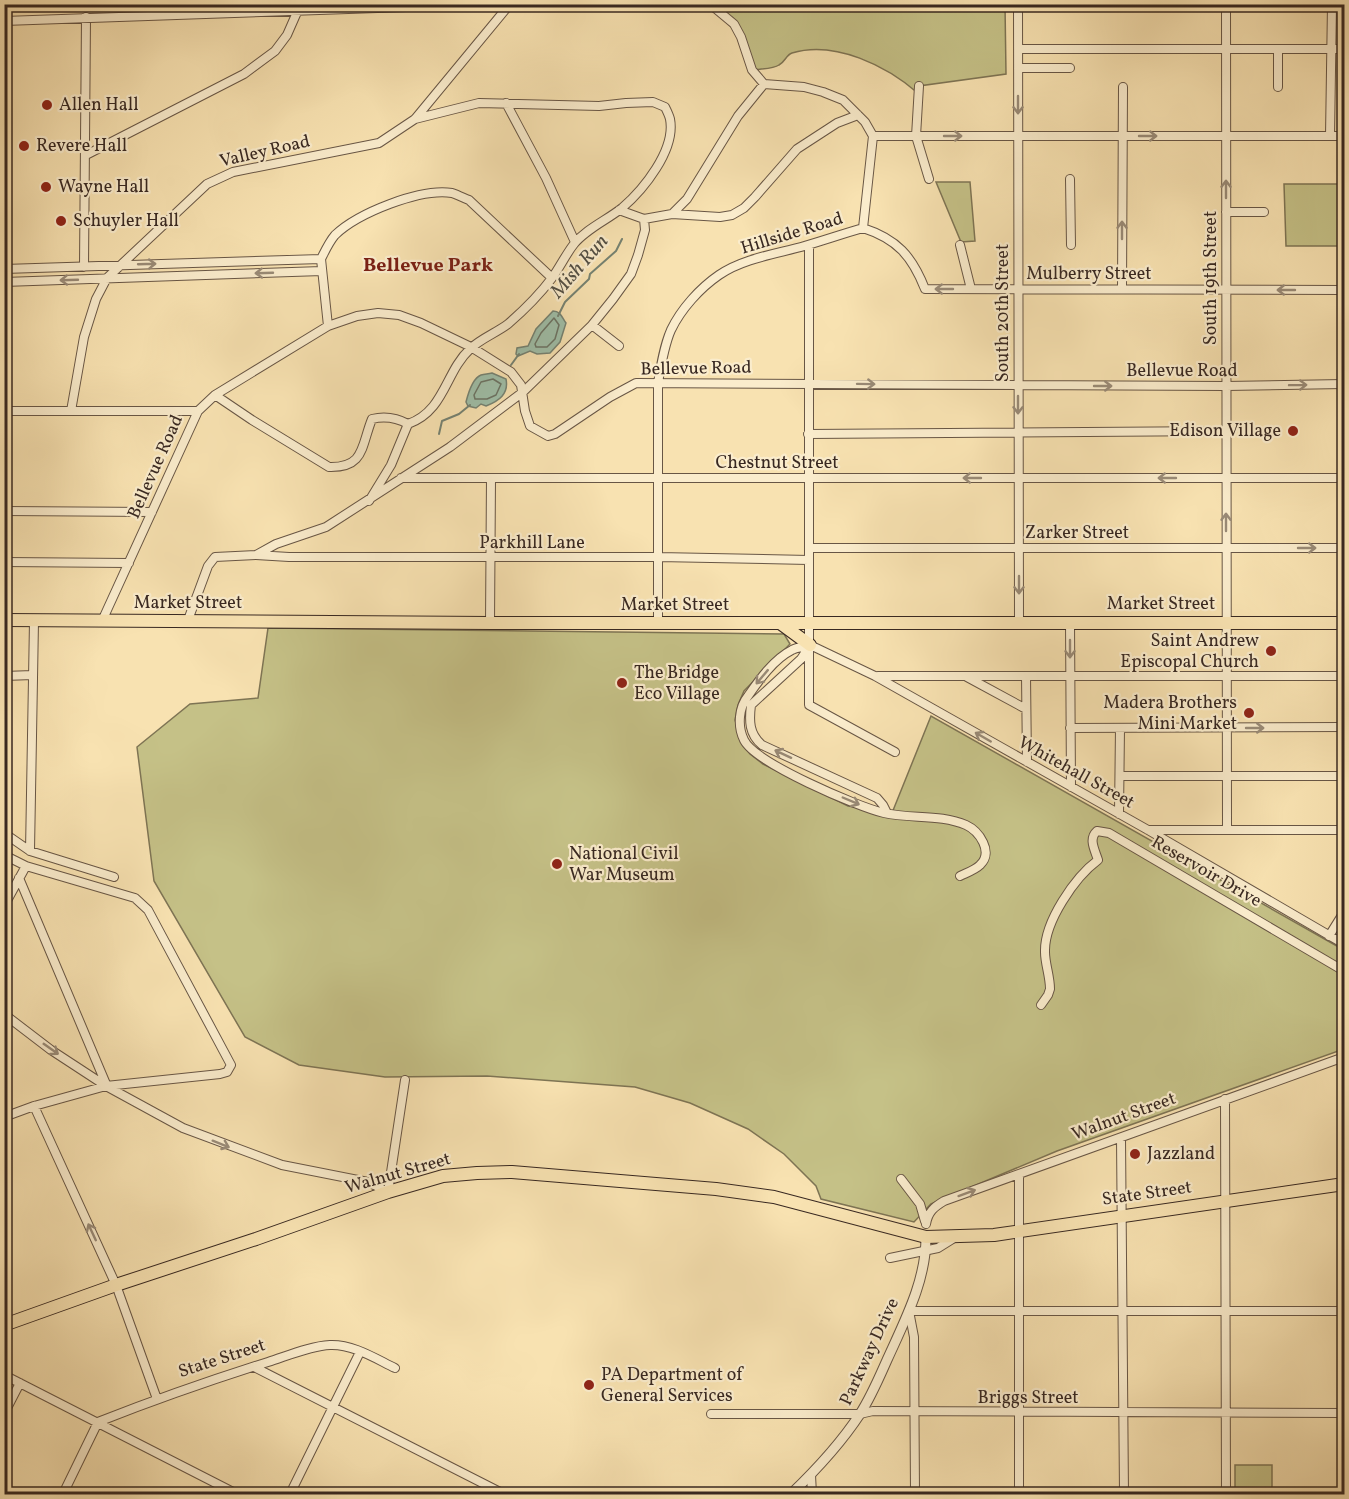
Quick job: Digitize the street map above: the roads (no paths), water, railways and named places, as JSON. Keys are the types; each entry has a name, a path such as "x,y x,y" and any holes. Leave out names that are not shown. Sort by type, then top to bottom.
{"main road":[{"name":"Market Street","path":"4,620 490,623 1344,623"},
{"path":"780,623 810,645"},
{"name":"Walnut Street","path":"4,1325 388,1192 443,1176 512,1172 716,1189 774,1197 926,1237"},
{"name":"State Street","path":"926,1237 955,1238 994,1235 1344,1184"}],"street":[{"path":"4,21 494,4"},
{"name":"Valley Road","path":"71,411 84,336 96,298 107,278 207,184 232,172 379,143 415,119 510,4"},
{"path":"710,4 734,24 752,70 764,84 804,87 843,100 858,115 873,136 1344,136"},
{"name":"South 20th Street","path":"1018,4 1019,622"},
{"name":"South 19th Street","path":"1226,4 1227,829"},
{"path":"1330,136 1332,4"},
{"path":"86,155 244,74 275,51 287,35 298,10"},
{"path":"84,267 86,17"},
{"path":"1018,49 1344,49"},
{"path":"1278,49 1278,87"},
{"path":"1018,68 1070,68"},
{"path":"672,214 687,199 738,116 764,84"},
{"path":"919,86 916,136 929,179"},
{"path":"1122,289 1123,87"},
{"path":"369,501 391,465 408,424 416,421 439,402 453,371 471,347 508,323 552,278 575,242 619,210 644,184 661,162 668,141 670,120 665,107 653,102 599,106 479,103 415,119"},
{"path":"506,103 546,178 575,242"},
{"path":"619,210 644,219 672,214 720,217 732,215 750,202 797,149 837,123 858,115"},
{"name":"Hillside Road","path":"658,622 658,383 670,332 680,314 703,289 731,269 862,228 873,136"},
{"path":"1070,179 1071,245"},
{"path":"328,326 321,259 335,236 355,220 406,197 452,194 470,200 552,278"},
{"path":"1226,212 1264,213"},
{"path":"188,620 208,566 215,557 256,555 276,544 326,527 450,447 523,392 592,325 631,273 642,243 644,219"},
{"name":"Mulberry Street","path":"862,228 879,233 908,255 925,289 1344,290"},
{"path":"960,244 971,289"},
{"path":"809,245 809,705 895,752"},
{"path":"4,269 321,259"},
{"path":"4,282 322,271"},
{"name":"Bellevue Road","path":"102,621 198,411 215,394 328,326 357,316 378,313 399,315 471,347 511,372 519,380 530,426 548,436 555,434 610,397 636,383 1018,386 1344,384"},
{"path":"592,325 619,346"},
{"path":"215,394 328,467 343,467 354,461 361,453 372,419 379,417 400,420 408,424"},
{"path":"4,411 198,411"},
{"path":"808,434 1225,431"},
{"name":"Chestnut Street","path":"401,478 1344,478"},
{"path":"490,623 491,478"},
{"path":"4,511 152,512"},
{"name":"Zarker Street","path":"809,548 1344,548"},
{"name":"Parkhill Lane","path":"256,555 809,560"},
{"path":"4,562 129,563"},
{"path":"30,851 34,621"},
{"path":"1070,622 1071,787"},
{"path":"810,645 793,649 771,666 744,700 739,719 744,740 759,755 783,770 852,802 886,813 946,820 965,825 977,832 985,844 985,857 981,865 960,876"},
{"path":"810,645 801,659 751,705 750,726 755,739 877,798 886,813"},
{"name":"Whitehall Street","path":"810,645 875,676 1148,830 1344,945"},
{"path":"4,676 33,675"},
{"path":"875,676 1344,676"},
{"path":"964,676 1026,709"},
{"path":"1026,676 1026,762"},
{"path":"1070,728 1344,727"},
{"path":"1119,814 1120,728"},
{"path":"1120,776 1344,776"},
{"path":"1148,830 1344,830"},
{"name":"Reservoir Drive","path":"1041,1005 1050,989 1044,951 1047,936 1059,908 1079,878 1098,860 1092,842 1093,835 1097,831 1109,833 1344,971"},
{"path":"4,833 30,851 114,877"},
{"path":"4,855 26,866 135,897 141,902 148,910 231,1065 227,1072 220,1074 106,1086 34,1106 4,1117"},
{"path":"4,906 26,866"},
{"path":"19,878 106,1086"},
{"path":"1329,936 1344,912"},
{"path":"4,1014 51,1050 106,1086 183,1128 282,1165 368,1182 388,1192 405,1080"},
{"name":"Walnut Street","path":"926,1224 927,1215 939,1204 1344,1057"},
{"path":"1225,1100 1226,1494"},
{"path":"34,1106 116,1285 157,1399"},
{"path":"1121,1138 1124,1494"},
{"path":"1019,1174 1019,1494"},
{"path":"901,1179 920,1204 926,1224 926,1237"},
{"name":"Parkway Drive","path":"791,1494 811,1475 860,1414 909,1311 925,1262 926,1237"},
{"name":"State Street","path":"890,1258 938,1248 955,1238"},
{"path":"915,1494 914,1337 909,1311 1344,1311"},
{"name":"State Street","path":"98,1422 254,1366 330,1345 346,1347 395,1368"},
{"path":"290,1494 360,1352"},
{"path":"254,1366 504,1494"},
{"path":"4,1375 237,1494"},
{"path":"4,1414 20,1383"},
{"name":"Briggs Street","path":"711,1414 1344,1413"},
{"path":"63,1494 98,1422"},
{"path":"811,1475 812,1494"}],"water":[{"path":"553,311 560,313 566,323 560,342 550,353 537,354 530,351 518,356 517,348 528,346 536,329"},
{"path":"492,373 506,379 506,389 502,396 486,406 481,404 476,408 468,406 466,402 476,379 481,375"}],"waterway":[{"name":"Mish Run","path":"558,316 565,302 589,279 590,274 616,251 622,239"},
{"name":"Mish Run","path":"511,365 519,354"},
{"path":"439,434 442,421 459,414 470,405"}],"place":[{"name":"Allen Hall","path":"47,105"},
{"name":"Revere Hall","path":"24,146"},
{"name":"Wayne Hall","path":"46,187"},
{"name":"Schuyler Hall","path":"61,221"},
{"name":"Edison Village","path":"1293,431"},
{"name":"Saint Andrew Episcopal Church","path":"1271,651"},
{"name":"The Bridge Eco Village","path":"622,683"},
{"name":"Madera Brothers Mini Market","path":"1249,713"},
{"name":"National Civil War Museum","path":"557,864"},
{"name":"Jazzland","path":"1135,1154"},
{"name":"PA Department of General Services","path":"589,1385"}],"district":[{"name":"Bellevue Park","path":"428,266"}]}
